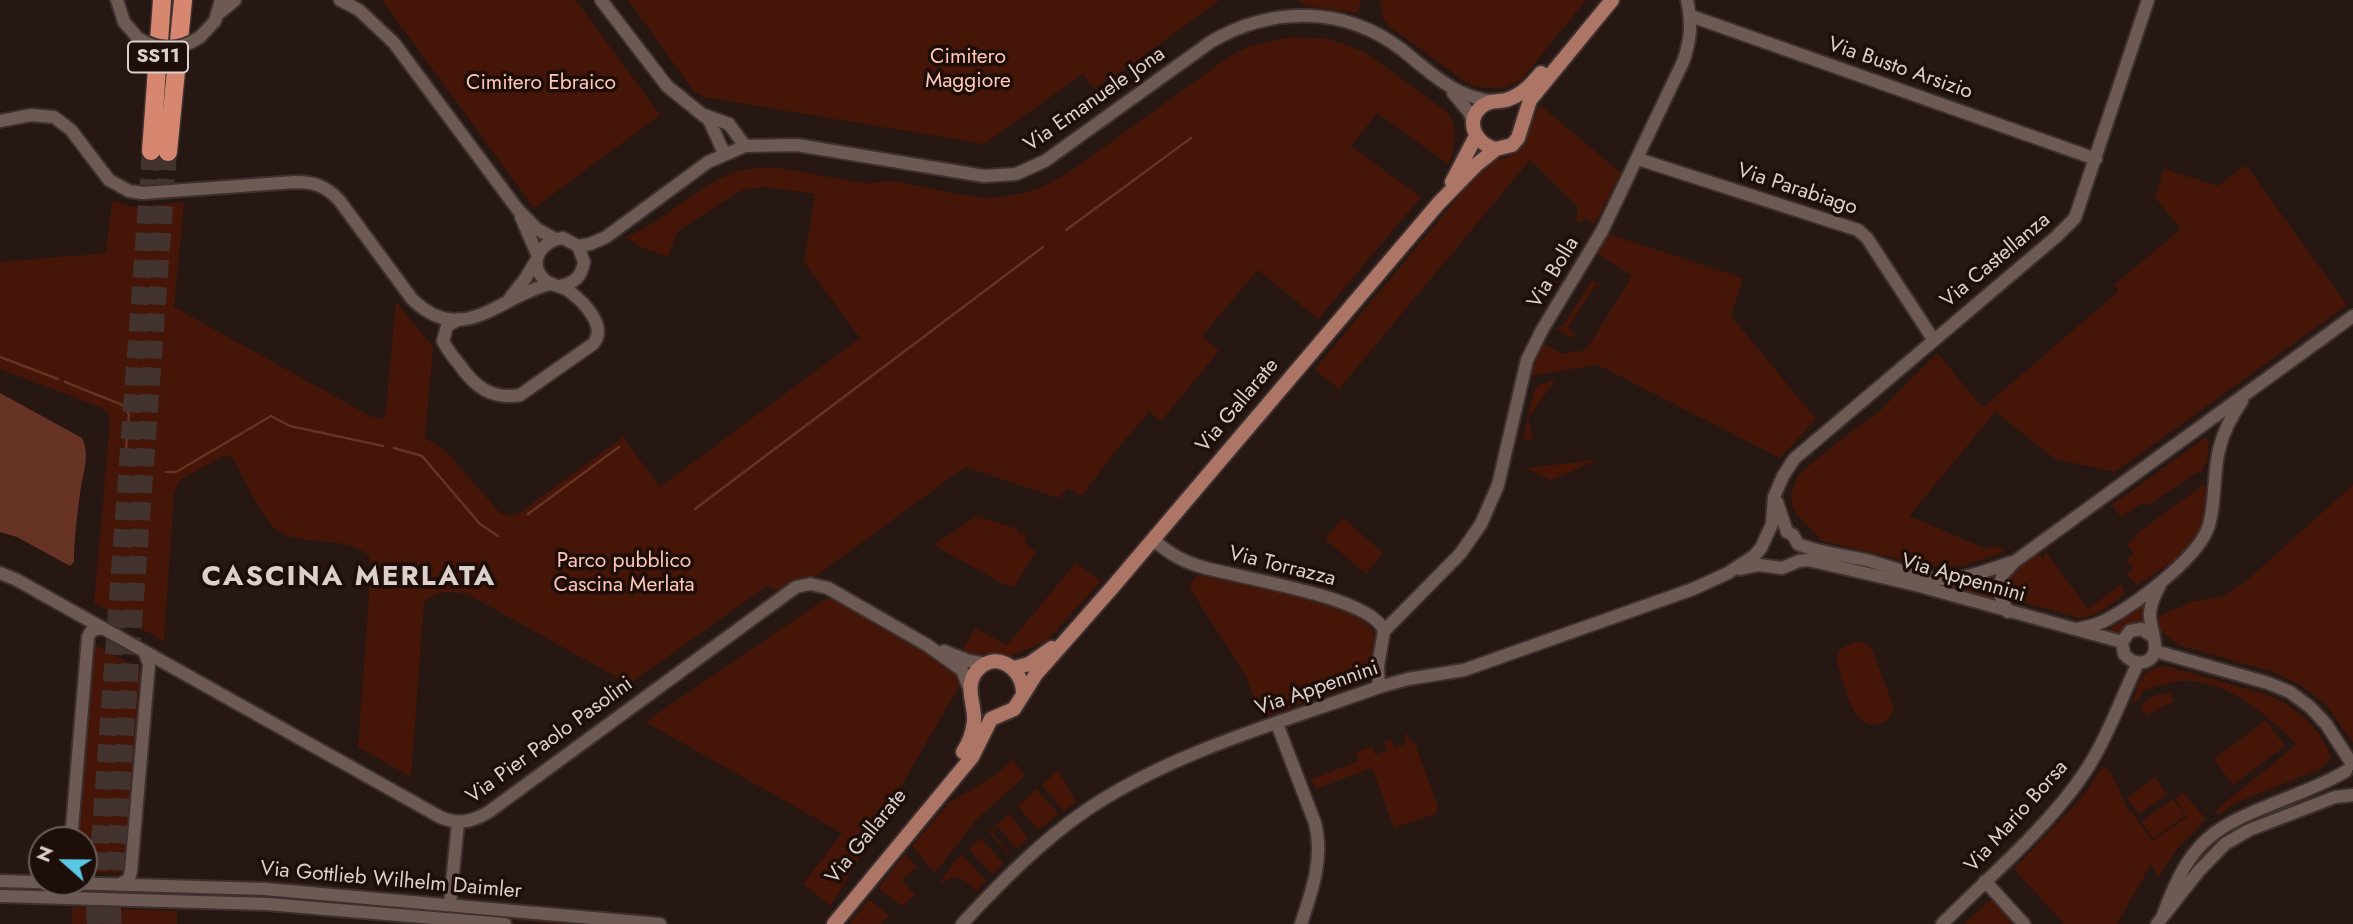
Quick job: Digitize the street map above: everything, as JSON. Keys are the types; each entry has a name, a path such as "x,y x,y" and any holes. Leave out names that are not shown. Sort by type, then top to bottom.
{"highway":[{"name":"SS11","path":"162,0 159,151 183,0"}],"main road":[{"name":"Via Gallarate","path":"1438,204 1475,130 1476,113 1481,107 1521,93 1603,0"},
{"name":"Via Gallarate","path":"834,924 972,757 991,719 1014,709 1036,674 1438,204 1475,165 1496,149 1505,148 1518,138 1530,100 1612,0"},
{"path":"1499,101 1516,108 1522,122"},
{"path":"1475,130 1481,143 1496,149"},
{"name":"Via Gallarate","path":"1014,668 1029,664 1070,636"},
{"path":"987,664 1003,663 1014,668 1020,676 1023,694"},
{"name":"Via Gallarate","path":"823,924 964,751 974,721 971,696 974,674 987,664"},
{"path":"971,696 983,712 998,716"}],"street":[{"path":"117,0 124,22 138,38 155,46 170,48 186,45 200,37 235,0"},
{"path":"218,15 220,0"},
{"path":"340,0 359,10 394,43 517,210 537,229 555,239"},
{"path":"505,303 525,279 547,242 563,238 578,246 606,237 724,153 714,127 667,86 601,0"},
{"name":"Via Bolla","path":"1384,631 1460,554 1481,524 1496,493 1527,360 1542,330 1599,237 1683,62 1691,38 1691,16 1684,0"},
{"name":"Via Castellanza","path":"1761,548 1769,534 1777,489 1794,459 2075,218 2148,0"},
{"name":"Via Emanuele Jona","path":"724,153 745,146 804,146 984,176 1016,174 1038,166 1058,154 1212,41 1241,26 1282,16 1322,16 1359,26 1386,39 1441,80 1469,97 1499,101"},
{"name":"Via Busto Arsizio","path":"1691,16 2096,159"},
{"name":"Via Emanuele Jona","path":"1441,80 1464,104 1475,130"},
{"path":"0,121 42,114 64,122 109,180 129,191 143,193 295,182 320,185 339,200 418,305 433,314 459,319 485,315 533,288 569,284 577,279 584,262 606,237"},
{"path":"703,115 729,124 745,146"},
{"name":"Via Parabiago","path":"1638,159 1858,230 1867,238 1933,339"},
{"path":"459,319 447,326 443,341 476,386 503,397 520,395 593,344 599,335 594,320 577,298 542,278 537,257 517,210"},
{"path":"578,246 584,262"},
{"path":"2008,612 1998,590 2003,574 2014,562 2353,316"},
{"path":"2219,449 2233,415 2246,395"},
{"path":"2073,630 2106,621 2163,580 2204,539 2210,522 2218,438 2212,432 2194,432"},
{"path":"1777,489 1779,509 1787,532"},
{"path":"1769,534 1777,530 1793,536 1798,544 1798,553 1792,563"},
{"name":"Via Torrazza","path":"1153,540 1172,556 1198,566 1324,595 1376,619 1384,631"},
{"name":"Via Appennini","path":"1798,544 1813,550 1936,579 1962,577 2014,562"},
{"path":"1761,548 1770,565"},
{"name":"Via Appennini","path":"962,924 1035,850 1095,805 1177,762 1379,687 1408,679 1464,670 1693,589 1728,573 1754,556 1761,548"},
{"name":"Via Appennini","path":"1728,573 1759,565 1780,568 1808,561 1873,574 2122,642"},
{"name":"Via Pier Paolo Pasolini","path":"0,573 17,580 440,817 458,822 470,822 490,811 796,587 810,584 828,588 927,645 962,670 971,696"},
{"path":"2163,580 2150,610 2154,644 2149,659 2133,661 2122,650 2126,634 2136,629 2146,630 2154,644 2290,692 2321,718 2350,766 2345,785 2353,795"},
{"path":"72,826 88,637 92,630 103,628"},
{"path":"1379,687 1378,666 1384,631"},
{"name":"Via Pier Paolo Pasolini","path":"927,645 969,661 987,664"},
{"path":"120,885 129,879 131,871 149,664 144,651"},
{"name":"Via Mario Borsa","path":"1942,924 2072,791 2103,742 2125,689 2133,661"},
{"path":"1277,724 1315,823 1319,846 1317,868 1301,924"},
{"path":"2160,919 2188,859 2210,835 2237,819 2329,781 2350,766"},
{"path":"2160,919 2225,844 2249,830 2335,797 2353,795"},
{"path":"450,904 458,822"},
{"name":"Via Gottlieb Wilhelm Daimler","path":"0,881 28,882"},
{"path":"1985,881 2024,924"},
{"name":"Via Gottlieb Wilhelm Daimler","path":"98,884 265,889 660,924"},
{"name":"Via Gottlieb Wilhelm Daimler","path":"0,896 267,904 505,924"}],"green space":[{"name":"Cimitero Ebraico","path":"382,0 576,0 660,115 534,208"},
{"name":"Cimitero Maggiore","path":"628,0 1220,0 1117,75 1094,89 1083,74 984,144 704,97 694,91"},
{"path":"1299,0 1361,0 1358,12 1352,13 1303,5"},
{"path":"1380,0 1586,0 1521,80 1506,87 1477,87 1388,26 1383,18"},
{"name":"Parco pubblico Cascina Merlata","path":"1291,37 1329,39 1365,52 1447,112 1454,130 1454,145 1448,164 1377,113 1351,146 1421,197 1318,319 1258,270 1202,336 1219,351 1161,421 1149,412 1082,496 1068,488 1059,498 965,467 816,576 792,580 777,590 767,586 629,684 469,595 451,592 435,596 424,602 411,777 358,747 371,567 369,556 348,545 297,538 276,529 259,506 233,459 228,456 221,457 180,480 174,493 164,641 94,603 110,423 108,414 102,408 0,369 0,262 106,253 112,201 133,207 184,202 174,307 372,417 385,419 396,302 433,347 425,438 445,450 500,513 510,516 518,514 623,437 660,487 860,338 804,262 815,194 765,187 741,190 677,232 668,257 643,248 625,237 642,230 720,179 737,172 763,167 866,183 892,181 983,197 1024,193 1071,171 1230,56 1249,46"},
{"path":"1540,105 1621,173 1594,225 1588,219 1577,222 1577,206 1530,160 1339,389 1315,370 1318,365 1485,165 1509,156 1518,149"},
{"path":"2246,165 2347,305 2115,472 2055,459 1995,412 1909,516 1986,549 1995,546 2005,550 2001,553 1963,566 1928,566 1822,541 1796,513 1791,493 1799,474 1880,411 1937,353 1978,402 1985,406 2119,291 2114,285 2181,229 2155,198 2164,169 2218,186"},
{"path":"1608,234 1743,278 1731,316 1816,419 1780,458 1598,365 1529,376 1542,343 1563,354 1586,350 1630,279 1631,275 1596,253"},
{"path":"1592,280 1602,287 1595,285 1568,328 1575,333 1572,338 1555,328 1563,326"},
{"path":"1557,378 1528,418 1533,439 1523,439 1535,387"},
{"path":"2206,437 2209,442 2207,463 2203,471 2149,505 2142,503 2121,517 2112,505"},
{"path":"1595,460 1550,480 1527,468"},
{"path":"2201,484 2208,488 2198,536 2184,553 2137,585 2126,573 2133,568 2126,560 2134,554 2127,544 2136,538 2134,535 2201,487"},
{"path":"2353,485 2353,743 2326,705 2302,686 2273,672 2179,645 2161,632 2157,617 2192,602 2223,596 2245,582"},
{"path":"976,516 1018,529 1017,532 1027,535 1024,543 1036,552 1014,587 1003,584 934,545"},
{"path":"1343,518 1383,553 1366,574 1325,539"},
{"path":"2046,552 2088,609 2122,584 2125,594 2098,612 2080,618 2008,598 2002,590 2006,577 2037,554 2043,558"},
{"path":"1076,563 1101,581 1047,641 1010,656 996,653 974,655 964,652 975,628 1007,645"},
{"path":"1197,575 1291,595 1343,611 1361,620 1372,629 1375,639 1371,672 1363,682 1265,717 1255,702 1246,676 1189,587"},
{"path":"1994,576 1993,591 2000,604 1942,587 1970,584"},
{"path":"825,599 837,599 945,664 963,680 831,906 803,884 842,833 645,722"},
{"path":"2141,606 2146,607 2145,624 2130,625 2118,635 2105,635 2110,629"},
{"path":"1855,642 1871,647 1893,705 1891,716 1882,723 1872,725 1863,722 1847,694 1837,659 1842,649"},
{"path":"92,643 141,670 124,873 98,872 98,826 77,826"},
{"path":"2166,666 2278,699 2298,712 2315,729 2331,759 2320,769 2235,803 2219,815 2215,811 2297,744 2247,702 2217,687 2202,683 2181,681 2143,690 2137,703 2133,701 2146,673"},
{"path":"2170,692 2174,701 2147,716 2140,709 2147,700"},
{"path":"2266,720 2285,746 2233,785 2214,759"},
{"path":"1408,734 1411,742 1414,741 1438,806 1438,813 1394,828 1372,768 1315,789 1311,779 1359,761 1356,752 1372,746 1375,755 1387,751 1384,742 1391,739 1395,748 1407,744 1404,735"},
{"path":"1013,760 1025,776 976,820 935,873 912,846 948,804 995,775"},
{"path":"2103,766 2111,773 2129,812 2132,812 2152,841 2187,817 2175,798 2183,793 2206,819 2177,849 2158,877 2151,864 2117,924 2064,924 2014,869 2083,796"},
{"path":"1058,770 1076,802 1064,811 1042,785"},
{"path":"2155,777 2167,795 2139,814 2127,798"},
{"path":"1037,789 1059,814 1038,830 1018,806"},
{"path":"2303,798 2304,801 2229,832 2216,842 2195,866 2191,865 2214,841 2227,832"},
{"path":"2173,799 2185,816 2153,838 2141,821"},
{"path":"1009,814 1028,838 1017,849 998,827 992,832 1010,856 989,832"},
{"path":"981,838 1003,863 992,875 969,849"},
{"path":"905,854 917,867 902,880 915,895 902,906 878,888"},
{"path":"963,855 986,881 976,891 961,878 948,879 943,883 941,881 952,864"},
{"path":"103,889 265,893 368,901 368,907 276,898 104,895"},
{"path":"869,899 889,916 881,924 849,924"},
{"path":"1994,899 2017,924 1964,924 1989,901"},
{"path":"376,905 623,924 556,924 379,908"},
{"path":"72,907 177,911 177,924 72,924"}],"shaded area":[{"path":"0,393 82,438 85,445 86,459 74,562 70,566 17,537 0,532"}],"waterway":[{"path":"1066,230 1191,138"},
{"path":"695,509 1043,247"},
{"path":"0,357 58,379"},
{"path":"65,382 125,406 129,415 126,447 149,463"},
{"path":"166,472 176,472 271,416 290,426 383,446"},
{"path":"528,514 619,447"},
{"path":"394,448 422,456 480,524 498,536"}],"tunnel":[{"path":"96,924 151,151"},
{"path":"113,924 168,152"}],"district":[{"name":"CASCINA MERLATA","path":"349,578"}]}
